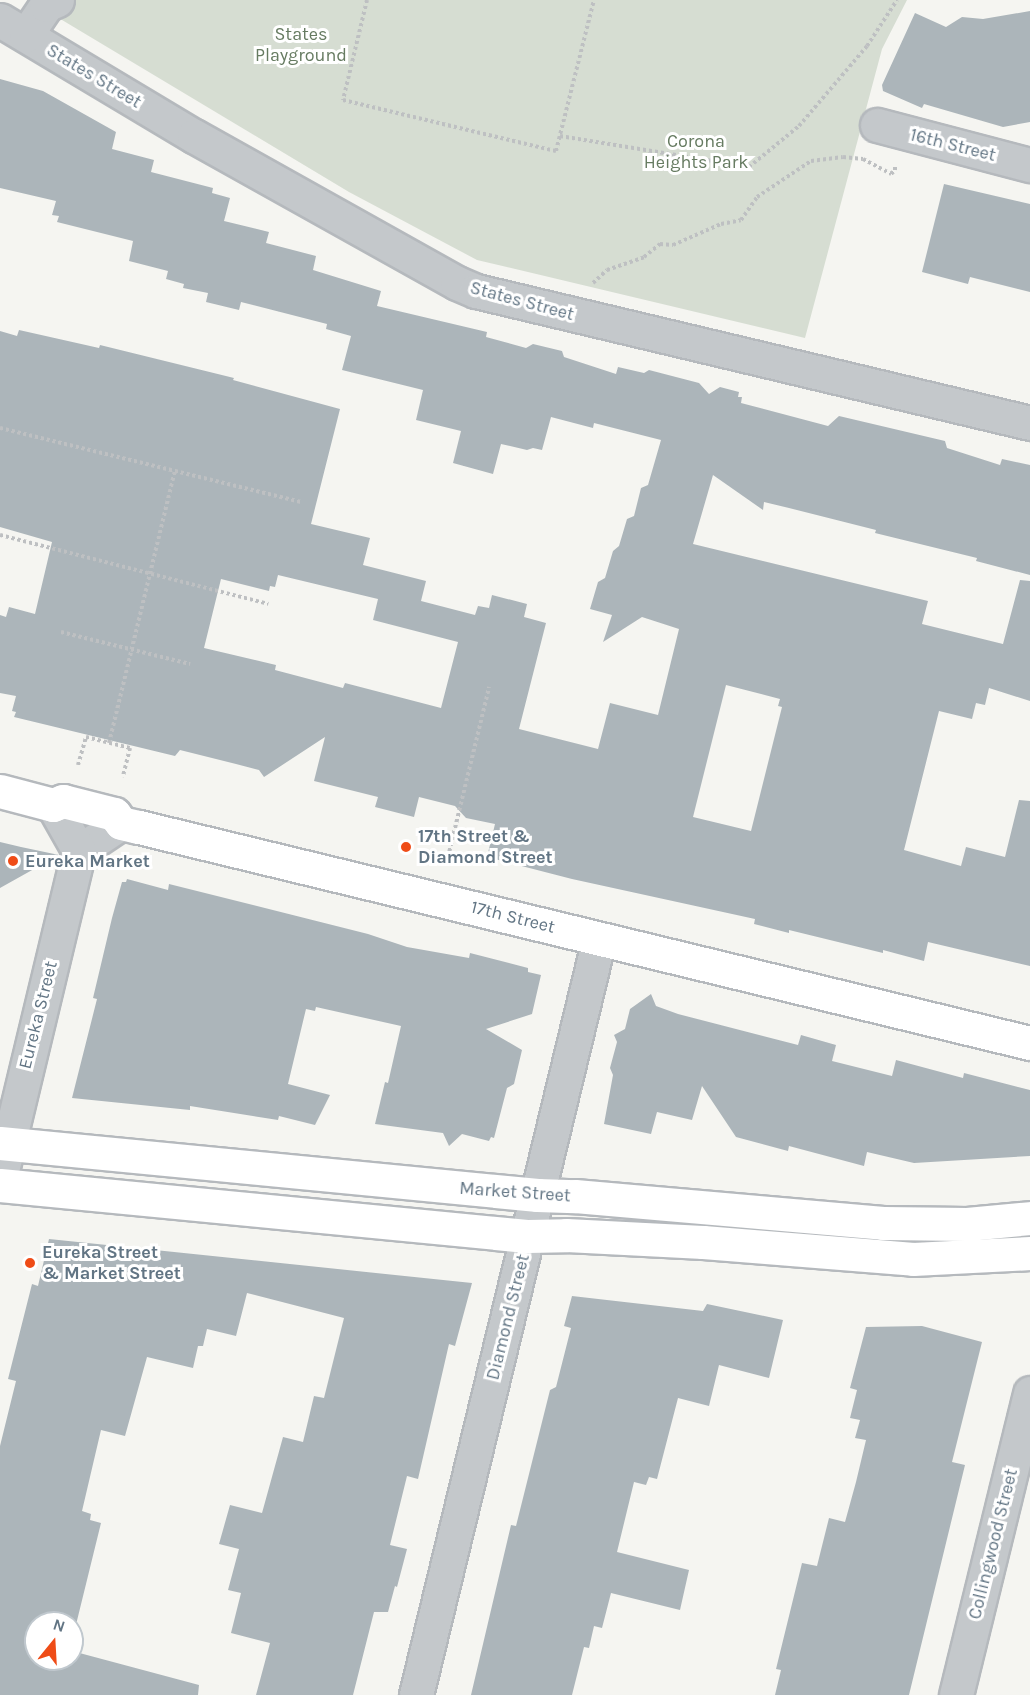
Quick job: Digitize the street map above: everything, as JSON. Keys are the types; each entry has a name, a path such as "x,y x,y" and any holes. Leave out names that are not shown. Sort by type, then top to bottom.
{"main road":[{"name":"17th Street","path":"0,791 53,805 63,801 90,807 114,814 121,823 1030,1043"},
{"name":"Market Street","path":"4,1144 537,1195 586,1197 884,1223 967,1224 1030,1218"},
{"path":"0,1185 527,1236 566,1235 703,1242 913,1259 1030,1253"}],"street":[{"path":"13,28 57,0"},
{"name":"States Street","path":"13,28 194,136 457,283 476,291 1030,423"},
{"name":"16th Street","path":"879,126 1030,165"},
{"path":"53,805 78,851 121,823"},
{"name":"Eureka Street","path":"0,1179 4,1144 78,851"},
{"name":"Diamond Street","path":"416,1695 599,939"},
{"name":"Collingwood Street","path":"956,1695 1030,1393"}],"path":[{"path":"367,0 343,100 556,151 594,0"},
{"path":"560,136 749,167 799,126 867,46 897,0"},
{"path":"590,285 607,270 644,257 660,244 673,245 721,224 741,220 757,197 811,161 843,157 863,159 891,174 895,170 895,155 879,126"},
{"path":"0,428 301,502"},
{"path":"108,743 133,650 175,471"},
{"path":"0,535 268,604"},
{"path":"61,632 190,664"},
{"path":"448,857 489,687"},
{"path":"78,765 86,737 130,748 123,777"}],"green space":[{"name":"Corona Heights Park","path":"35,0 907,0 882,49 805,338 477,260 349,192 32,2"}],"building":[{"path":"1030,11 1030,122 1003,127 924,104 922,108 883,91 882,85 915,13 946,27 962,17 983,19"},
{"path":"0,79 43,91 116,132 112,149 154,160 151,172 213,188 212,193 230,198 224,221 269,232 266,243 316,256 313,270 381,291 377,306 487,332 486,337 526,348 533,344 562,351 564,357 616,374 618,367 644,373 649,370 699,383 709,394 720,387 739,392 738,397 742,397 741,403 828,426 839,416 945,441 947,448 1000,465 1002,459 1030,465 1030,575 976,561 977,558 875,533 876,530 789,508 764,502 763,510 713,475 693,544 928,601 922,624 1003,644 1020,580 1030,581 1030,701 989,688 985,705 976,703 972,719 939,711 904,850 961,866 966,847 1005,857 1019,800 1030,801 1030,966 928,942 924,961 883,950 883,953 789,930 789,933 754,924 755,919 572,879 487,857 495,824 466,818 455,806 419,797 414,817 375,807 378,797 314,781 325,737 264,777 259,770 180,750 175,756 14,717 16,712 12,711 16,696 0,693 0,615 6,617 9,607 35,614 52,542 0,527 0,331 17,336 19,330 99,348 100,345 234,378 233,380 340,409 311,524 370,538 363,565 426,581 421,601 475,615 478,606 489,608 492,595 527,604 524,617 546,623 519,729 598,749 610,703 658,715 679,629 642,617 603,642 612,615 590,609 598,582 605,578 613,551 619,546 627,519 634,516 641,488 648,485 661,440 594,423 593,428 551,417 542,450 533,448 527,450 501,444 493,474 453,463 461,431 416,420 423,390 342,370 351,336 326,329 327,324 241,302 239,310 206,302 208,293 183,288 184,284 166,279 168,271 129,261 133,241 57,222 59,216 52,215 56,201 0,188","holes":["278,575 378,599 373,620 458,642 441,708 345,683 343,688 275,670 276,665 204,648 221,579 269,591 270,586 275,587","726,685 780,699 778,706 782,707 751,831 693,817"]},
{"path":"944,184 1030,204 1030,292 970,277 968,284 922,272"},
{"path":"0,842 21,847 59,855 0,888"},
{"path":"127,879 168,890 169,884 368,934 407,947 469,958 470,953 528,968 528,972 541,975 532,1014 486,1029 522,1050 514,1084 507,1088 494,1138 491,1137 489,1141 462,1134 449,1146 443,1133 375,1124 385,1082 388,1083 401,1026 316,1007 315,1011 306,1009 288,1084 330,1095 315,1125 279,1116 278,1120 190,1106 190,1110 72,1098 97,999 93,998 112,918 122,882 126,882"},
{"path":"651,994 656,1006 678,1014 798,1045 801,1035 836,1045 832,1061 892,1076 896,1060 963,1078 964,1073 1030,1090 1030,1156 914,1163 867,1152 864,1166 789,1146 788,1151 736,1137 702,1086 692,1120 657,1112 651,1134 604,1124 613,1075 610,1068 617,1042 614,1035 625,1029 630,1009"},
{"path":"49,1239 472,1283 455,1346 449,1344 418,1479 407,1476 390,1545 407,1549 397,1587 395,1586 388,1612 374,1612 353,1695 256,1695 270,1643 231,1633 241,1593 228,1590 239,1549 219,1544 230,1505 262,1513 283,1437 303,1442 314,1396 324,1398 344,1318 247,1293 236,1336 207,1329 203,1346 198,1346 193,1368 147,1357 125,1436 101,1430 82,1511 91,1514 90,1520 101,1523 79,1611 24,1611 24,1671 84,1671 84,1654 199,1685 198,1695 0,1695 0,1446 16,1381 8,1379 32,1284 38,1286"},
{"path":"572,1296 703,1311 707,1304 783,1320 769,1378 719,1365 709,1406 678,1398 657,1479 649,1477 646,1485 634,1482 617,1552 689,1570 680,1610 611,1593 602,1628 594,1626 589,1648 584,1647 572,1695 471,1695 511,1525 516,1526 550,1390 556,1387 571,1328 564,1326"},
{"path":"922,1326 982,1342 952,1462 965,1465 909,1695 775,1695 781,1670 776,1669 802,1563 817,1566 829,1518 845,1522 856,1482 866,1440 855,1438 860,1420 850,1418 857,1390 850,1388 866,1327"}],"place":[{"name":"17th Street & Diamond Street","path":"406,847"},
{"name":"Eureka Market","path":"13,861"},
{"name":"Eureka Street & Market Street","path":"30,1263"}],"park label":[{"name":"States Playground","path":"301,45"}]}
